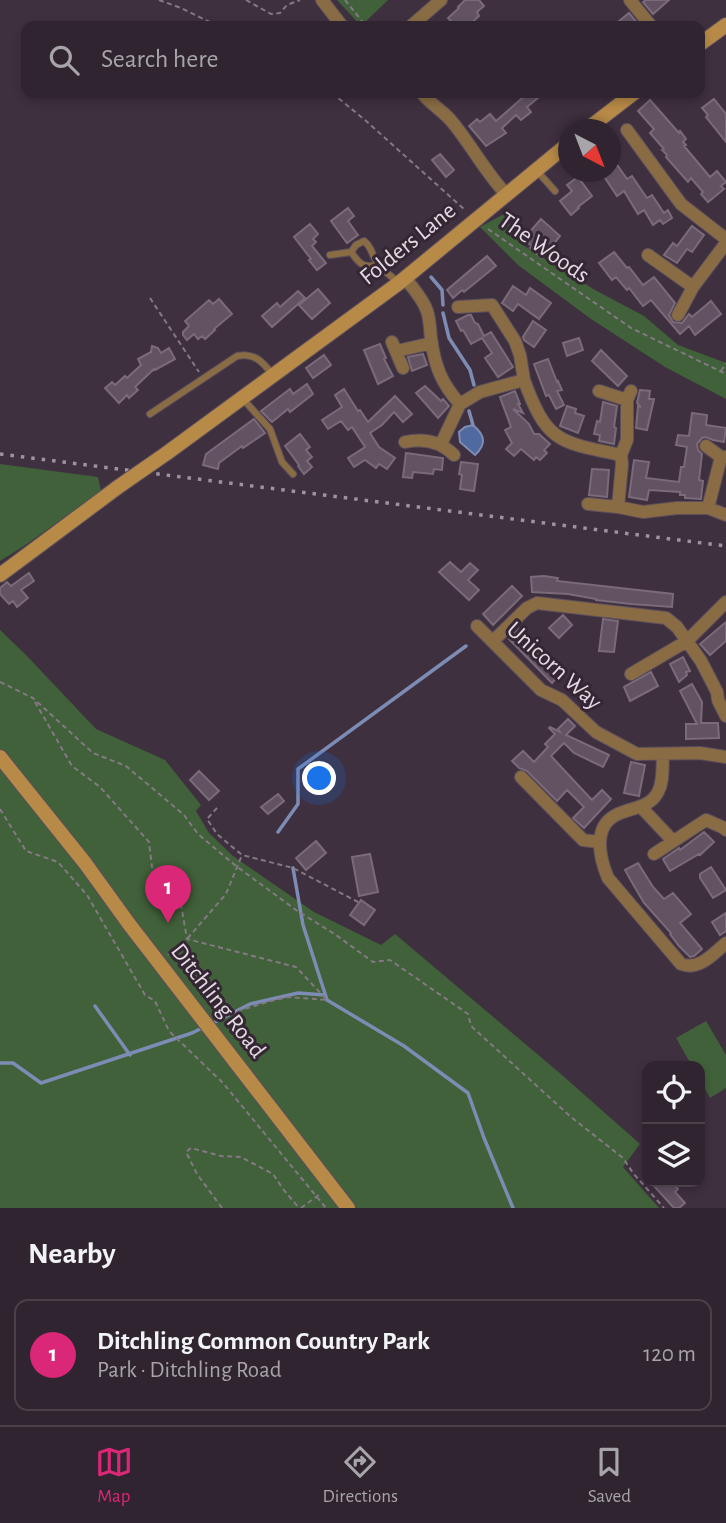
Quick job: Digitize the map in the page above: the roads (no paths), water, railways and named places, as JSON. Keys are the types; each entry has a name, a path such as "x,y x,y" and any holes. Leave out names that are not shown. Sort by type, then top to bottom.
{"main road":[{"path":"705,40 726,25"},
{"path":"600,119 628,98"},
{"name":"Folders Lane","path":"0,575 402,280 558,152"},
{"name":"Ditchling Road","path":"0,757 85,863 348,1208"}],"street":[{"path":"322,0 338,21"},
{"path":"417,21 441,0"},
{"path":"630,0 647,21"},
{"path":"426,98 452,121 493,181 506,194"},
{"path":"627,130 681,204 726,241 693,287 678,315"},
{"path":"648,255 693,287"},
{"path":"402,280 426,308 440,377 447,390 460,404"},
{"path":"458,307 492,305 515,341 530,396 543,422 553,434 575,446 621,455"},
{"path":"403,368 395,346 432,343"},
{"path":"441,444 460,404 480,392 524,380"},
{"path":"599,391 629,396 626,440 621,455 618,507"},
{"path":"405,442 426,440 441,444 454,455"},
{"path":"706,446 723,457 708,508"},
{"path":"588,504 643,512 708,508 726,515"},
{"path":"631,674 687,641 726,602"},
{"path":"493,641 527,608 537,603 666,618 677,627 707,671 726,716"},
{"name":"Unicorn Way","path":"477,626 541,690 562,700 596,732 637,754 700,753 726,757"},
{"path":"663,754 662,782 657,794 641,807 615,815 605,826 599,842 601,862 608,878 681,964 689,967 700,964 726,943"},
{"path":"521,777 583,840 599,842"},
{"path":"641,807 673,841"},
{"path":"653,853 706,820 726,831"}],"lane":[{"path":"536,169 555,191"},
{"path":"330,255 351,252 356,244 364,241 371,247 378,265 402,280"},
{"path":"351,252 361,264 369,267 378,265"},
{"path":"150,414 237,356 246,354 257,358 273,375"},
{"path":"242,397 270,429 282,461 293,474"}],"water":[{"path":"473,425 483,440 475,455 460,442 459,432"}],"waterway":[{"path":"431,277 442,290 443,305"},
{"path":"443,313 449,338 470,370 474,385"},
{"path":"469,411 473,425"},
{"path":"278,832 298,804 298,769 466,646"},
{"path":"293,868 303,925 327,1000 404,1046 468,1093 513,1208"},
{"path":"211,1024 250,1004 298,993 325,995"},
{"path":"95,1006 130,1055"},
{"path":"0,1063 13,1063 41,1083 204,1027"}],"railway":[{"path":"0,454 726,546"}],"place":[{"name":"Ditchling Common Country Park","path":"168,923"}]}
